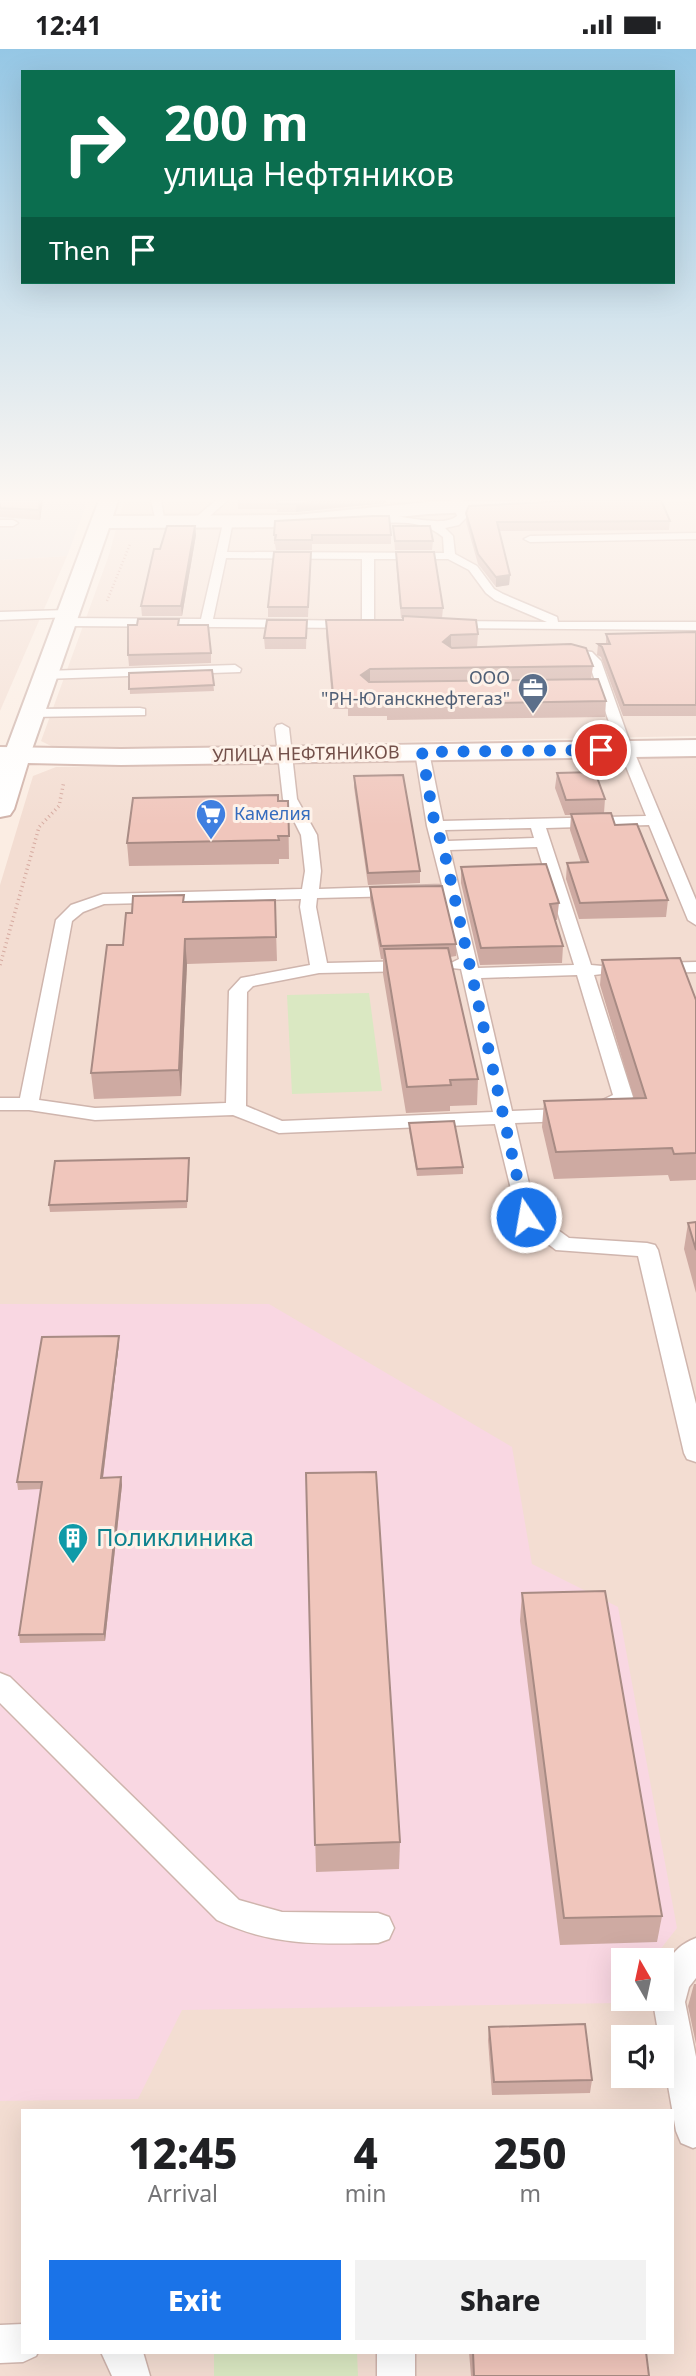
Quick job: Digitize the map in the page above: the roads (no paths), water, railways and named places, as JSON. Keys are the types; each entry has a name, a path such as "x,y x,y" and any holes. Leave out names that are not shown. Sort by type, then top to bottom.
{"street":[{"path":"0,809 9,755 31,713 69,609"},
{"name":"УЛИЦА НЕФТЯНИКОВ","path":"9,755 696,748"}],"lane":[{"path":"206,623 209,609"},
{"path":"0,616 206,623 375,624 373,609"},
{"path":"526,609 565,625"},
{"path":"434,625 696,626"},
{"path":"544,653 570,652 588,655 595,661 596,687 627,749 696,920"},
{"path":"44,675 236,669"},
{"path":"31,713 140,712"},
{"path":"282,728 290,799 309,835 313,871 308,907 319,968"},
{"path":"422,752 435,826 443,846 526,1217 564,1245 647,1249 696,1453"},
{"path":"435,826 655,820"},
{"path":"0,1104 29,1104 95,1114 236,1109 279,1127 590,1114 622,1097 537,824"},
{"path":"443,846 543,842"},
{"path":"29,1104 64,919 70,912 103,899 452,890"},
{"path":"236,1109 238,991 247,982 319,968 435,965 470,969 612,970"},
{"path":"640,969 696,967"},
{"path":"0,1685 228,1910 248,1921 278,1928 378,1928"},
{"path":"687,2136 668,2002 675,1979 696,1953"},
{"path":"0,2344 21,2343"},
{"path":"122,2354 129,2363 131,2376"},
{"path":"396,2354 397,2376"}],"place":[{"name":"ООО \"РН-Юганскнефтегаз\"","path":"533,715"},
{"name":"Камелия","path":"211,841"},
{"name":"Поликлиника","path":"73,1565"}]}
